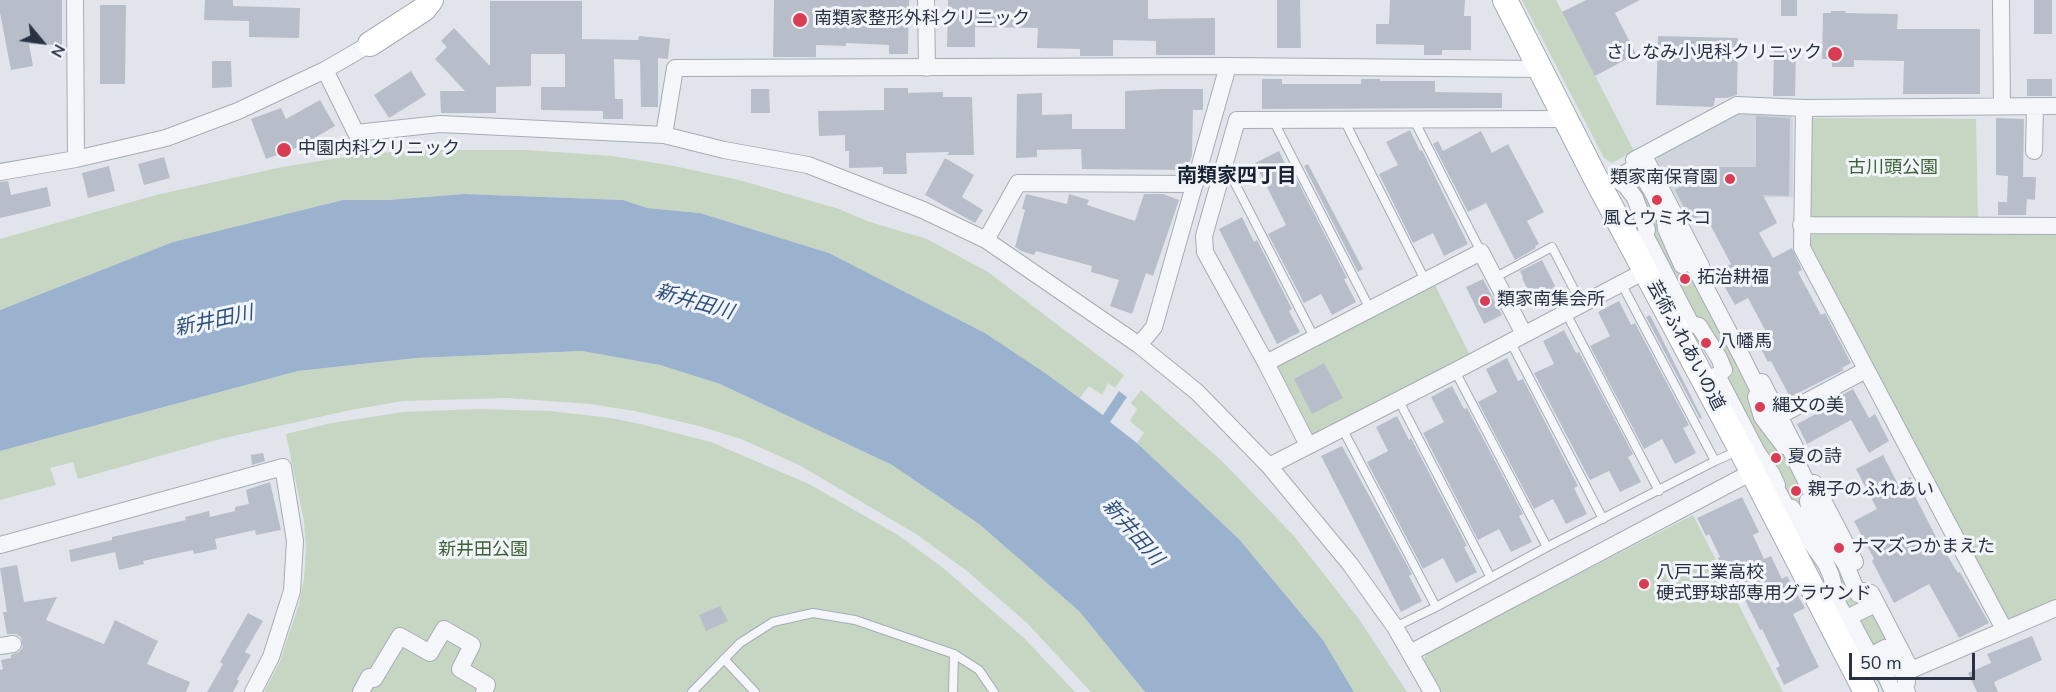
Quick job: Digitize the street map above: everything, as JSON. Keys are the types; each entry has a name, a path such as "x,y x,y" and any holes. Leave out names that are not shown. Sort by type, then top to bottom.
{"street":[{"path":"75,0 76,159"},
{"path":"0,172 76,159 166,138 238,111 325,70 424,9 431,0"},
{"path":"926,0 927,68"},
{"name":"芸術ふれあいの道","path":"1504,0 1866,692"},
{"path":"2001,0 2002,106"},
{"path":"1139,345 1154,327 1228,66"},
{"path":"664,135 675,68 1228,66 1540,69"},
{"path":"325,70 356,133 440,124 664,135 724,150 808,165 923,210 986,240 1139,345 1197,392 1269,466 1350,564 1395,627 1432,692"},
{"path":"1595,177 1644,156 1737,105 1804,108 2056,106"},
{"path":"2034,151 2035,106"},
{"path":"1804,108 1802,248 2004,629"},
{"path":"1308,445 1205,252 1204,236 1237,120 1566,119"},
{"path":"1644,156 1911,670 2056,608"},
{"path":"1893,692 1886,676 1872,669 1838,604 1826,564 1792,508 1788,510 1775,486 1777,485 1772,474 1757,452 1717,375 1724,370 1719,358 1699,326 1691,324 1645,235 1647,230 1635,198 1626,186 1616,179 1634,168 1654,195 1682,266 1691,260 1743,359 1761,395 1756,397 1762,417 1784,446 1789,447 1814,497 1808,501 1810,512 1845,563 1858,594 1864,591 1871,606 1849,617 1870,656 1885,648 1892,664 1900,668 1907,682 1905,687 1907,692"},
{"path":"986,240 1018,183 1194,184"},
{"path":"1801,225 2056,226"},
{"path":"1266,363 1480,252 1494,278 1517,337"},
{"path":"1269,466 1644,271"},
{"path":"1779,416 1866,370"},
{"path":"0,545 283,467 295,541 292,591 271,657 253,692"},
{"path":"1410,653 1752,472"},
{"path":"361,692 369,677 375,679 400,636 430,653 444,629 472,645 460,669 487,685 484,692"}],"lane":[{"path":"1272,119 1370,309"},
{"path":"1344,119 1425,280"},
{"path":"1414,120 1480,252"},
{"path":"1225,163 1314,337"},
{"path":"1494,278 1552,248 1581,303"},
{"path":"1621,283 1715,461"},
{"path":"1565,311 1659,491"},
{"path":"1517,337 1603,519"},
{"path":"1455,371 1547,547"},
{"path":"1398,399 1490,576"},
{"path":"1342,428 1436,607"},
{"path":"1395,627 1490,576 1715,461 1741,450"},
{"path":"692,692 740,644 773,622 813,613 855,620 954,654 979,670 994,692"},
{"path":"953,692 954,654"},
{"path":"724,659 755,692"}],"shaded area":[{"name":"類家南保育園","path":"1737,112 1789,113 1793,119 1793,197 1736,198 1691,223 1657,162 1659,153"}],"green space":[{"path":"1522,0 1556,0 1634,151 1612,163 1604,158"},
{"name":"古川頭公園","path":"1813,118 1976,119 1978,218 1815,219 1809,213 1810,121"},
{"path":"424,150 528,150 612,156 739,180 839,209 867,221 927,239 988,272 1124,375 1115,388 1108,383 1102,395 1089,386 1080,398 985,333 829,253 700,213 647,208 623,200 465,194 388,200 343,200 173,242 0,310 0,239 156,195 282,167 365,154"},
{"path":"1637,166 1916,692 1883,692 1616,179"},
{"path":"1813,233 2056,234 2056,601 2011,620 2005,615 1809,242"},
{"path":"1433,281 1470,355 1312,439 1272,365"},
{"path":"582,351 660,365 720,384 892,465 979,524 1079,611 1145,692 1091,692 1027,623 967,571 916,534 799,465 741,439 699,426 635,411 590,404 507,398 403,401 220,439 78,479 73,462 50,468 56,485 0,500 0,451 298,371 416,358"},
{"path":"1141,390 1222,461 1294,536 1359,619 1407,692 1354,692 1323,640 1239,539 1137,443 1144,433 1130,421 1137,409 1131,403"},
{"name":"新井田公園","path":"479,409 550,411 640,424 711,442 809,484 898,535 942,567 1024,638 1075,692 264,692 280,661 299,604 304,579 306,549 304,521 286,434 332,423 403,412"},
{"name":"八戸工業高校 硬式野球部専用グラウンド","path":"1693,515 1783,692 1441,692 1423,662 1427,652"}],"water":[{"name":"新井田川","path":"465,194 623,200 647,208 700,213 829,253 985,333 1103,415 1119,391 1127,397 1110,422 1137,443 1239,539 1323,640 1354,692 1145,692 1079,611 979,524 892,465 720,384 660,365 582,351 416,358 298,371 0,451 0,310 173,242 343,200 388,200"}],"building":[{"path":"0,0 62,0 62,45 29,44 33,66 11,70 0,13"},
{"path":"205,0 233,0 233,6 300,8 299,38 249,37 249,21 204,20"},
{"path":"774,0 909,0 908,54 889,54 889,45 846,43 846,46 816,45 816,57 773,57"},
{"path":"948,0 1148,0 1148,19 1215,18 1215,55 1156,55 1156,41 1113,40 1113,56 1080,56 1080,49 1037,48 1038,28 975,27 975,47 947,47"},
{"path":"1277,0 1300,0 1301,48 1277,48"},
{"path":"1390,0 1465,0 1464,16 1471,16 1471,50 1442,50 1442,55 1424,55 1424,45 1376,44 1376,24 1389,24"},
{"path":"1586,0 1640,0 1615,13 1636,54 1595,76 1562,12"},
{"path":"1781,0 1797,0 1797,16 1781,16"},
{"path":"2034,0 2052,0 2052,34 2034,34"},
{"path":"490,1 582,1 582,39 638,40 639,36 670,39 668,59 658,58 658,107 641,107 640,60 614,59 615,99 623,99 623,119 603,119 603,111 541,110 541,87 565,87 565,54 531,54 531,86 496,87 496,113 441,113 440,91 465,91 435,59 447,47 441,41 454,28 490,66"},
{"path":"100,5 126,5 125,84 100,84"},
{"path":"1831,11 1898,14 1897,29 1980,29 1980,94 1903,94 1904,61 1854,60 1854,67 1832,67 1832,59 1822,59 1823,13 1831,13"},
{"path":"1658,36 1738,38 1737,95 1715,98 1712,107 1656,105"},
{"path":"1774,49 1796,50 1795,96 1773,96"},
{"path":"212,61 231,61 232,87 212,88"},
{"path":"411,71 426,95 389,118 374,95"},
{"path":"1262,79 1282,79 1282,84 1361,84 1361,79 1435,81 1435,92 1502,93 1502,108 1262,109"},
{"path":"2027,79 2052,79 2052,96 2027,96"},
{"path":"884,88 908,88 908,93 943,92 943,97 972,97 974,155 947,155 949,152 906,153 907,174 883,174 883,167 849,168 849,151 845,151 845,135 819,136 818,111 884,110"},
{"path":"751,89 769,89 770,113 751,113"},
{"path":"1203,89 1203,110 1193,110 1192,155 1187,170 1082,169 1081,149 1037,150 1037,157 1016,158 1017,94 1042,93 1042,115 1072,114 1072,129 1125,129 1125,91"},
{"path":"320,100 335,126 299,147 266,159 251,119 281,108 286,119"},
{"path":"1756,116 1790,118 1789,196 1763,195 1777,223 1759,233 1773,258 1792,248 1802,270 1798,272 1821,315 1825,313 1851,363 1842,368 1844,370 1790,397 1771,361 1768,362 1761,349 1772,343 1748,298 1735,305 1723,284 1728,282 1721,269 1731,264 1704,213 1691,220 1675,190 1709,171 1710,167 1756,167"},
{"path":"1996,118 2024,119 2023,177 2036,177 2035,200 2027,199 2026,215 1998,215 1998,202 2007,202 2008,176 1996,175"},
{"path":"1410,130 1468,244 1444,256 1433,233 1413,243 1379,174 1398,165 1386,142"},
{"path":"1481,131 1492,153 1508,144 1544,212 1527,221 1539,244 1515,260 1486,203 1468,212 1433,144 1438,141 1443,151"},
{"path":"1279,151 1290,174 1293,172 1347,278 1344,279 1356,302 1332,315 1321,294 1304,303 1268,234 1286,225 1255,163"},
{"path":"164,157 170,178 144,185 138,164"},
{"path":"945,158 974,175 962,197 983,210 975,223 925,195"},
{"path":"1308,164 1363,269 1358,272 1304,166"},
{"path":"109,166 115,191 88,198 82,173"},
{"path":"8,181 11,195 47,187 51,206 0,218 0,182"},
{"path":"1026,194 1067,204 1069,194 1089,200 1087,205 1135,221 1144,194 1163,194 1179,200 1153,276 1146,273 1132,314 1110,306 1119,280 1091,272 1092,266 1036,251 1034,255 1015,247 1025,210 1022,209"},
{"path":"1242,217 1254,242 1257,240 1292,309 1289,311 1300,332 1277,344 1219,229"},
{"path":"1542,260 1560,296 1537,308 1520,271"},
{"name":"類家南集会所","path":"1483,279 1502,315 1484,324 1466,287"},
{"path":"1619,301 1631,325 1635,323 1689,425 1683,428 1696,453 1675,464 1662,439 1644,449 1590,346 1610,336 1598,312"},
{"path":"1650,315 1702,418 1700,419 1646,317"},
{"path":"1564,330 1576,353 1579,352 1633,454 1628,457 1641,482 1620,492 1609,471 1590,480 1534,373 1554,364 1543,341"},
{"path":"1507,358 1518,381 1523,379 1578,486 1574,488 1587,514 1566,524 1553,499 1534,509 1478,402 1497,392 1486,369"},
{"path":"1324,363 1343,398 1312,414 1294,379"},
{"path":"1452,386 1464,409 1467,408 1523,514 1519,516 1532,542 1511,552 1499,529 1478,540 1423,433 1444,422 1431,397"},
{"path":"1853,389 1869,418 1875,414 1889,441 1869,453 1851,420 1807,444 1797,424 1831,406 1829,402"},
{"path":"1397,416 1409,440 1411,438 1467,546 1464,547 1477,572 1456,583 1443,558 1423,569 1367,462 1388,451 1376,427"},
{"path":"1342,446 1412,574 1409,576 1422,601 1401,612 1321,456"},
{"path":"263,453 265,461 252,465 251,455"},
{"path":"1883,455 1898,484 1910,477 1919,494 1915,496 1936,537 1958,573 1960,572 1989,623 1959,638 1929,584 1894,603 1854,521 1877,509 1856,469"},
{"path":"270,482 281,530 256,535 255,530 215,539 217,549 194,554 193,550 143,561 144,564 119,570 115,552 71,562 69,550 112,540 112,537 186,520 185,517 209,511 210,517 235,511 235,507 249,504 246,490"},
{"path":"1742,497 1759,532 1753,535 1764,559 1771,556 1782,579 1787,576 1805,608 1793,614 1819,667 1784,685 1776,668 1780,666 1762,629 1760,630 1730,570 1725,573 1709,534 1706,536 1697,518"},
{"path":"17,565 24,602 57,597 46,620 104,644 115,620 158,641 147,664 190,682 186,692 0,692 0,670 3,669 1,660 11,658 11,655 19,652 23,647 21,637 16,634 7,634 3,612 7,612 0,568"},
{"path":"720,606 728,621 706,631 699,615"},
{"path":"248,613 263,621 245,652 251,655 237,679 239,681 233,692 207,692 223,664 220,662"},
{"path":"2032,636 2042,660 1994,682 1998,692 1977,692 1968,673 1991,663 1987,654"}],"place":[{"name":"南類家整形外科クリニック","path":"800,20"},
{"name":"さしなみ小児科クリニック","path":"1835,54"},
{"name":"中園内科クリニック","path":"284,150"},
{"name":"類家南保育園","path":"1730,179"},
{"name":"風とウミネコ","path":"1657,200"},
{"name":"拓治耕福","path":"1685,279"},
{"name":"類家南集会所","path":"1485,301"},
{"name":"八幡馬","path":"1706,343"},
{"name":"縄文の美","path":"1760,407"},
{"name":"夏の詩","path":"1776,458"},
{"name":"親子のふれあい","path":"1796,491"},
{"name":"ナマズつかまえた","path":"1839,548"},
{"name":"八戸工業高校 硬式野球部専用グラウンド","path":"1644,584"}],"district":[{"name":"南類家四丁目","path":"1237,177"}]}
